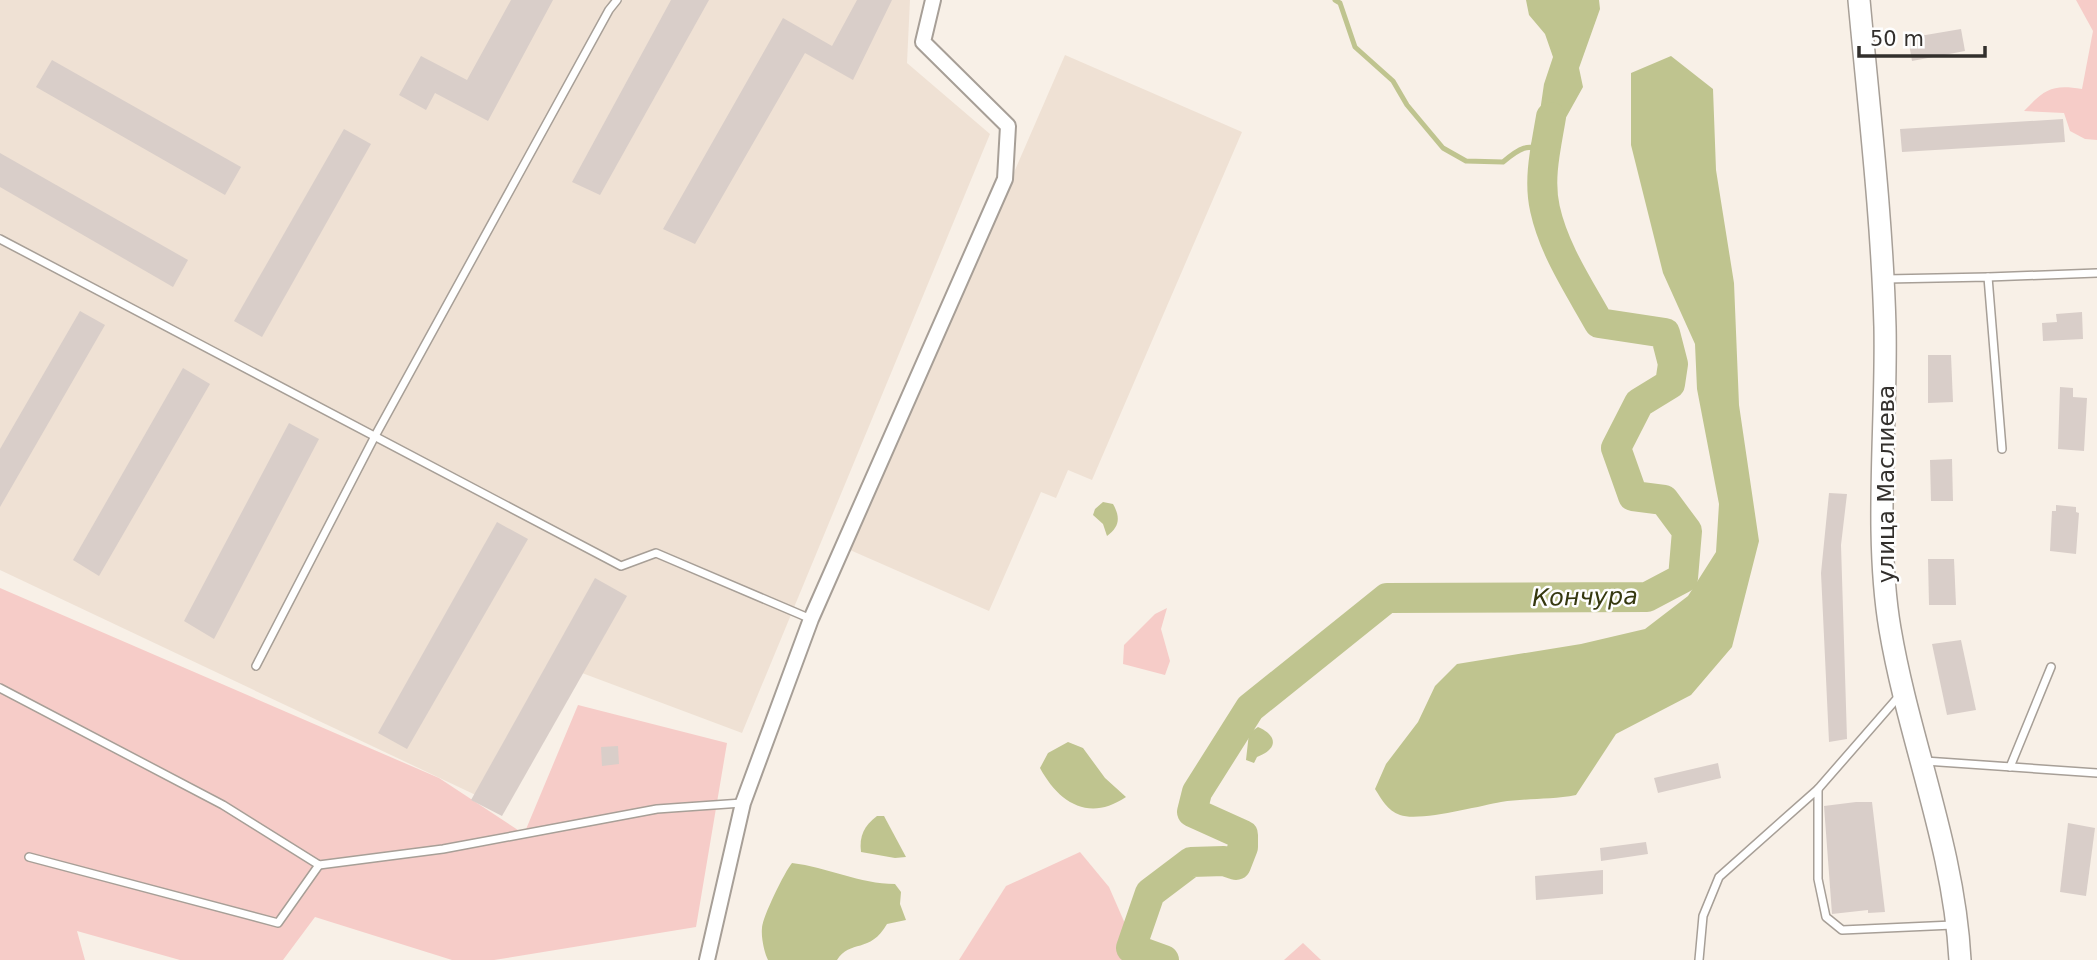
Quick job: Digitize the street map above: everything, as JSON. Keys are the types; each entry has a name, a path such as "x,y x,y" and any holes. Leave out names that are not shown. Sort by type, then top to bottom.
{"street":[{"path":"707,960 743,803 811,619 1005,179 1008,126 923,41 933,0"},
{"name":"улица Маслиева","path":"1859,0 1882,279 1885,583 1890,629 1904,691 1943,835 1960,960"}],"lane":[{"path":"256,666 375,436 608,10 617,0"},
{"path":"0,239 621,566 656,553 811,619"},
{"path":"1882,279 2097,273"},
{"path":"1988,277 2002,449"},
{"path":"2010,766 2051,667"},
{"path":"0,688 223,805 319,865 443,849 657,809 743,803"},
{"path":"1699,960 1703,916 1718,877 1818,789 1904,691"},
{"path":"1921,761 2097,773"},
{"path":"1818,789 1818,879 1826,917 1842,930 1957,925"},
{"path":"29,858 278,923 319,865"}],"shaded area":[{"path":"0,0 910,0 907,63 990,134 742,733 582,673 501,807 0,570"},
{"path":"1526,0 1599,0 1600,9 1579,68 1583,87 1544,157 1530,146 1537,132 1544,84 1553,57 1545,34 1529,15"},
{"path":"2076,0 2097,0 2097,140 2085,139 2070,131 2064,113 2024,111 2050,90 2063,87 2082,89 2093,31"},
{"path":"1065,55 1242,132 1092,480 1068,470 1056,498 1041,492 989,611 850,550"},
{"path":"1671,56 1713,89 1716,170 1734,283 1739,405 1759,541 1732,647 1691,695 1616,734 1576,795 1501,802 1435,815 1400,815 1388,807 1375,789 1386,764 1418,722 1435,686 1457,664 1581,644 1645,629 1688,596 1716,552 1719,504 1697,389 1695,344 1663,273 1631,145 1631,73"},
{"path":"1103,502 1113,504 1118,518 1116,526 1107,536 1103,524 1093,515"},
{"path":"0,588 439,778 524,834 578,705 727,743 696,927 494,960 452,960 315,917 283,960 180,960 77,931 85,960 0,960"},
{"path":"1167,608 1161,629 1170,661 1165,675 1123,664 1124,645 1155,614"},
{"path":"1258,727 1270,734 1273,743 1269,751 1257,757 1254,763 1246,760 1249,733"},
{"path":"1068,742 1083,748 1105,778 1126,797 1100,808 1088,808 1076,805 1056,791 1040,768 1048,753"},
{"path":"877,816 884,816 906,857 895,858 861,852 863,832"},
{"path":"1080,852 1109,887 1141,960 959,960 1006,886"},
{"path":"792,863 869,881 895,884 901,892 900,904 906,920 887,924 874,939 848,950 837,960 768,960 762,940 763,923 774,895"},
{"path":"1303,943 1321,960 1284,960"}],"building":[{"path":"511,0 553,0 488,121 435,93 426,110 399,95 421,56 467,80"},
{"path":"671,0 709,0 600,195 572,182"},
{"path":"857,0 892,0 853,80 805,53 695,244 663,229 783,18 832,46"},
{"path":"1961,29 1965,51 1912,61 1908,38"},
{"path":"52,60 241,167 225,195 36,87"},
{"path":"2063,119 2065,142 1902,152 1900,129"},
{"path":"344,129 371,144 262,337 234,321"},
{"path":"0,153 188,260 173,287 0,187"},
{"path":"80,311 105,325 0,507 0,449"},
{"path":"2082,312 2083,339 2043,341 2042,323 2057,322 2056,314"},
{"path":"1928,355 1951,355 1953,402 1928,403"},
{"path":"183,368 210,384 99,576 73,560"},
{"path":"2060,387 2073,388 2073,397 2087,398 2084,451 2058,449"},
{"path":"289,423 319,439 214,639 184,621"},
{"path":"1952,459 1953,501 1931,501 1930,460"},
{"path":"1829,493 1847,494 1841,545 1847,739 1829,742 1821,573"},
{"path":"2056,505 2076,507 2076,512 2079,513 2076,554 2050,551 2052,511 2056,511"},
{"path":"497,522 528,539 407,749 378,733"},
{"path":"1928,559 1954,559 1956,605 1929,605"},
{"path":"595,578 627,596 502,816 471,800"},
{"path":"1961,640 1976,710 1947,715 1932,644"},
{"path":"618,746 619,764 602,766 601,747"},
{"path":"1718,763 1721,778 1658,793 1654,778"},
{"path":"1872,802 1885,912 1868,913 1868,910 1832,914 1824,806"},
{"path":"2068,823 2095,828 2086,896 2060,892"},
{"path":"1646,842 1648,854 1601,861 1600,848"},
{"path":"1603,870 1603,894 1536,900 1535,876"}],"waterway":[{"path":"1335,0 1340,3 1355,47 1393,81 1407,105 1443,148 1466,161 1503,162 1529,147 1539,151 1544,157"},
{"name":"Кончура","path":"1164,960 1131,948 1150,893 1191,862 1224,861 1236,865 1243,847 1243,835 1192,812 1197,792 1250,708 1387,598 1647,597 1683,578 1687,531 1664,500 1633,496 1616,448 1639,403 1670,384 1673,364 1665,333 1599,323 1568,268 1554,239 1543,198 1544,163 1551,117"}]}
